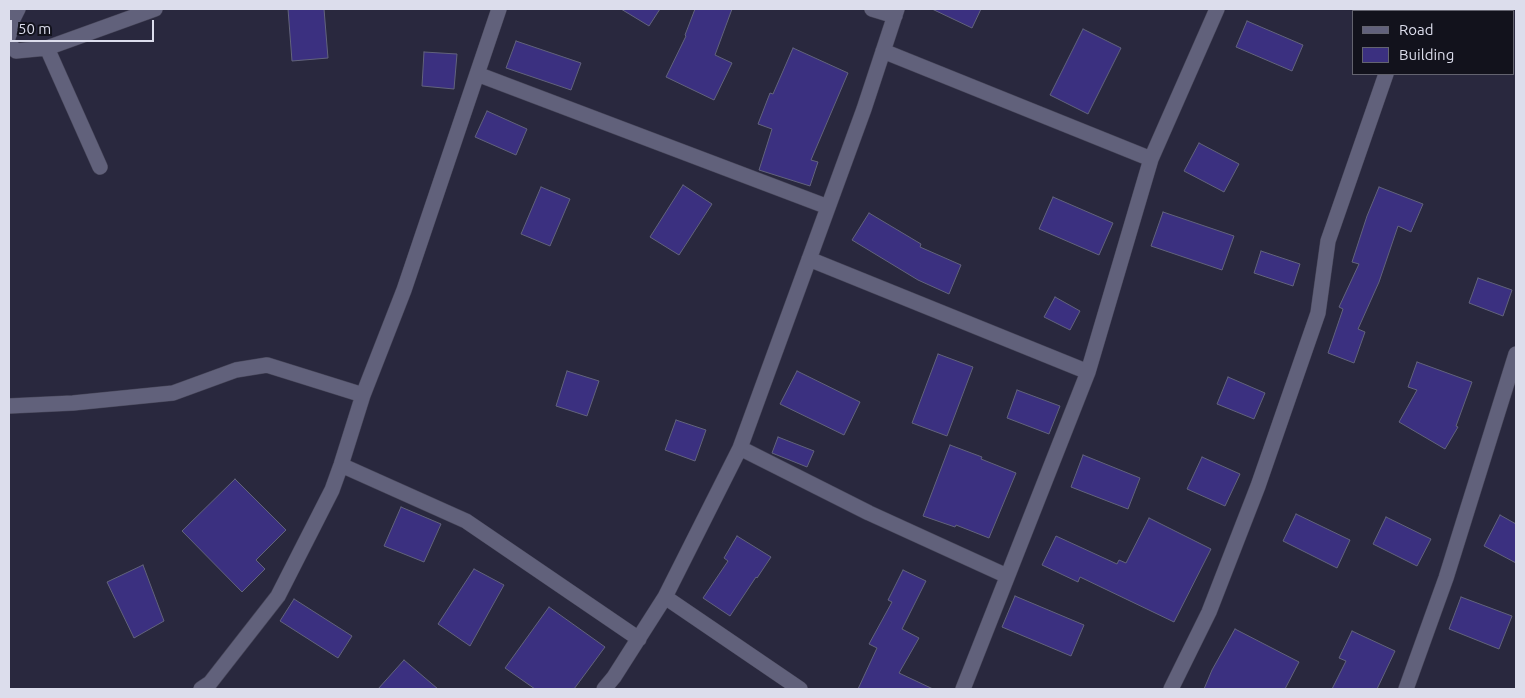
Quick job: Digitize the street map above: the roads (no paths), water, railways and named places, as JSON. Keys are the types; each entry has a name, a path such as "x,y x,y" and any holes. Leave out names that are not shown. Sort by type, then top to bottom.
{"street":[{"path":"9,36 11,23 18,9"},
{"path":"9,44 16,51 47,48 155,9"},
{"path":"201,689 210,683 278,596 332,490 362,395 404,290 500,9"},
{"path":"604,689 614,677 665,597 740,448 828,207 896,12 872,9"},
{"path":"963,689 1088,372 1151,159 1217,9"},
{"path":"47,48 100,167"},
{"path":"883,51 1151,159"},
{"path":"477,74 828,207"},
{"path":"1171,689 1209,612 1261,476 1318,313 1328,241 1386,75"},
{"path":"809,259 1088,372"},
{"path":"1406,689 1446,578 1516,354"},
{"path":"9,406 73,403 173,393 236,370 267,365 362,395"},
{"path":"740,448 870,513 1007,576"},
{"path":"341,465 466,521 639,639"},
{"path":"665,597 800,689"}]}
